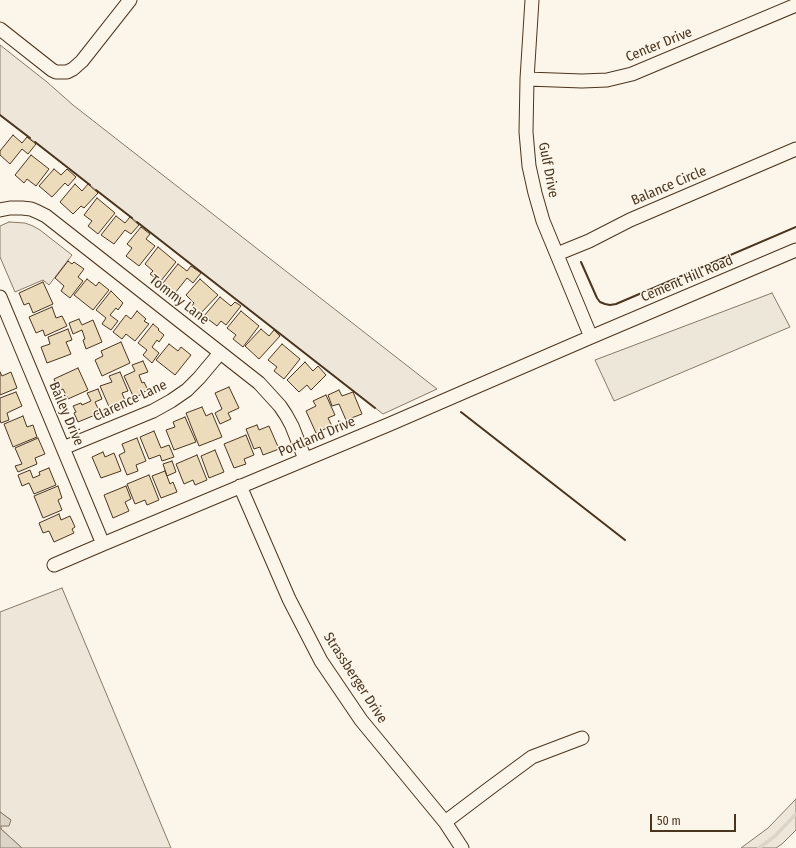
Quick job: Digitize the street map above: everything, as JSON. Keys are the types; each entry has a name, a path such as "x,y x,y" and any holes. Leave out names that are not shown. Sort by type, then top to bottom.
{"street":[{"path":"0,29 52,70 61,73 67,72 82,61 130,0"},
{"name":"Gulf Drive","path":"532,0 527,80 526,132 529,166 543,221 591,337"},
{"name":"Center Drive","path":"527,80 607,80 632,74 796,5"},
{"name":"Balance Circle","path":"557,254 589,241 630,220 796,149"},
{"name":"Tommy Lane","path":"0,210 10,208 31,209 46,216 259,383 280,406 292,426 305,459"},
{"name":"Cement Hill Road","path":"591,337 796,250"},
{"name":"Bailey Drive","path":"0,297 103,544"},
{"name":"Portland Drive","path":"54,565 390,424 591,337"},
{"name":"Clarence Lane","path":"63,448 153,411 171,401 187,390 220,353"},
{"name":"Strassberger Drive","path":"240,486 289,600 321,661 361,720 445,822 462,848"},
{"path":"445,822 532,757 582,738"}],"shaded area":[{"path":"0,45 47,82 73,105 437,389 383,414 0,115"},
{"path":"9,222 25,223 33,226 72,255 49,285 43,280 15,292 0,257 0,226"},
{"path":"772,293 790,327 614,401 595,360"},
{"path":"62,588 171,848 22,848 1,829 0,826 11,820 0,812 0,612"},
{"path":"796,799 796,830 782,844 776,848 741,848 768,828"},
{"path":"0,812 11,820 9,826 1,826 1,829 22,848 0,848"}],"building":[{"path":"13,135 22,143 27,137 36,144 28,154 22,149 10,164 0,155 0,151"},
{"path":"31,155 49,169 36,186 27,179 24,183 15,175"},
{"path":"54,169 61,175 67,169 76,177 68,186 65,183 52,197 39,186"},
{"path":"75,184 82,191 88,184 98,193 84,208 81,206 73,214 60,202"},
{"path":"97,198 115,213 98,234 88,226 92,221 84,215"},
{"path":"116,216 125,223 130,217 139,225 131,234 125,230 114,244 101,235"},
{"path":"141,227 150,234 146,239 155,246 139,266 126,256 132,248 127,244"},
{"path":"158,247 176,262 160,282 150,274 153,271 145,264"},
{"path":"68,261 72,264 74,262 84,269 78,277 83,281 70,298 61,291 64,286 55,278"},
{"path":"178,264 187,271 191,266 201,273 193,283 187,278 175,293 163,283"},
{"path":"87,279 96,286 99,282 109,290 93,310 74,295"},
{"path":"200,279 218,295 200,314 192,306 194,303 186,295"},
{"path":"43,282 53,304 33,313 29,303 24,305 19,293"},
{"path":"111,291 123,303 118,310 116,308 110,315 118,321 111,330 102,324 106,318 96,310"},
{"path":"220,297 231,306 235,302 241,306 226,325 221,321 217,326 204,316"},
{"path":"52,307 56,318 62,316 67,326 45,336 43,330 36,333 29,317"},
{"path":"137,311 146,319 144,321 149,324 135,341 126,334 122,339 113,332 126,315 131,319"},
{"path":"241,311 259,326 243,347 233,339 236,335 227,328"},
{"path":"79,319 82,325 93,320 102,342 86,349 82,330 73,334 69,323"},
{"path":"153,324 164,335 159,342 157,340 152,347 159,353 152,363 143,355 147,350 138,343"},
{"path":"68,329 72,340 66,342 71,354 47,363 41,347 50,344 48,337"},
{"path":"261,329 269,336 274,330 280,336 259,359 245,346"},
{"path":"121,342 130,363 102,376 95,360 103,356 101,351"},
{"path":"169,344 178,351 181,347 191,355 175,375 156,360"},
{"path":"282,344 300,359 284,379 274,371 277,367 268,360"},
{"path":"143,361 148,372 139,375 142,383 144,382 148,390 134,398 124,376 135,371 132,365"},
{"path":"305,362 313,371 318,366 326,375 311,390 307,385 299,392 287,380"},
{"path":"78,368 88,390 68,399 63,389 59,391 54,379"},
{"path":"0,372 2,376 11,372 17,388 0,395"},
{"path":"120,372 128,391 122,393 126,403 110,409 100,386 112,382 109,376"},
{"path":"229,387 239,408 228,413 231,419 220,424 215,413 222,409 215,393"},
{"path":"98,389 102,399 95,402 100,413 78,422 73,406 81,403 82,405 91,401 87,393"},
{"path":"339,390 342,396 353,392 362,414 346,420 339,404 332,406 328,395"},
{"path":"16,392 22,406 7,413 9,420 1,423 0,398"},
{"path":"326,395 335,415 328,418 332,426 316,433 306,411 316,406 313,401"},
{"path":"202,407 206,416 212,413 222,437 199,446 186,413"},
{"path":"23,416 27,427 33,425 37,437 13,447 4,424"},
{"path":"185,417 196,442 174,450 166,430 175,427 173,422"},
{"path":"257,425 259,430 269,426 279,449 263,455 260,447 254,449 246,429"},
{"path":"154,431 161,448 169,445 174,457 162,461 160,455 149,459 140,437"},
{"path":"246,435 254,455 244,459 246,464 234,468 224,444"},
{"path":"38,438 45,454 35,458 37,464 18,472 15,466 22,464 15,448"},
{"path":"137,438 146,461 136,465 138,471 127,475 119,455 125,452 122,444"},
{"path":"215,450 224,472 209,478 201,456"},
{"path":"103,452 105,457 114,453 121,471 101,478 92,457"},
{"path":"197,455 207,480 195,485 193,480 184,484 176,464"},
{"path":"172,461 176,472 167,476 163,464"},
{"path":"49,468 56,485 34,494 29,483 22,486 18,475 30,470 33,478 40,475 39,472"},
{"path":"165,471 170,484 173,482 177,492 161,498 152,476"},
{"path":"149,475 159,500 147,505 145,500 135,504 127,484"},
{"path":"58,486 62,498 58,500 62,510 43,518 34,496"},
{"path":"126,486 131,499 125,502 129,511 113,518 104,495"},
{"path":"59,514 61,520 70,516 75,527 72,529 74,533 54,542 49,531 43,533 39,523"}],"waterway":[{"path":"759,848 775,836 796,814"}],"wall":[{"path":"0,115 30,138"},
{"path":"35,142 90,185"},
{"path":"96,190 132,218"},
{"path":"137,222 375,408"},
{"path":"581,262 597,298 600,302 610,305 616,304 796,227"},
{"path":"461,412 625,540"}]}
